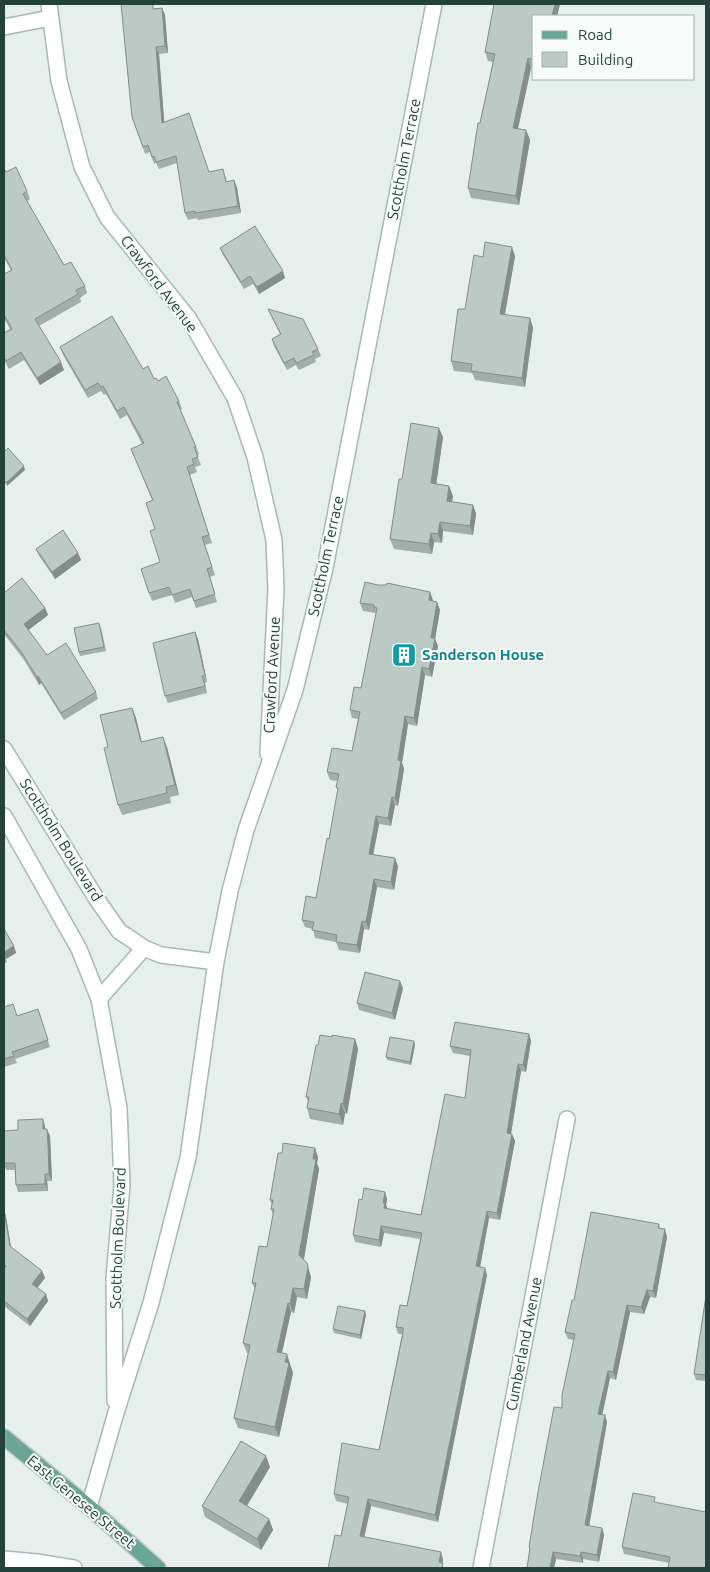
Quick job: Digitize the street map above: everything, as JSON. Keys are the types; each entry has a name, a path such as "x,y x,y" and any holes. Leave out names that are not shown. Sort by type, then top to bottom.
{"main road":[{"name":"East Genesee Street","path":"4,1437 158,1568"}],"street":[{"name":"Scottholm Terrace","path":"216,962 230,891 246,830 295,690 325,568 434,4"},
{"name":"Crawford Avenue","path":"49,11 59,81 82,167 107,217 188,319 231,390 255,457 274,540 276,589 267,773"},
{"path":"4,27 49,11"},
{"name":"Scottholm Boulevard","path":"4,749 96,898 119,931 144,948"},
{"name":"Scottholm Boulevard","path":"4,816 79,949 99,1000 119,1108 122,1185 114,1280 115,1416"},
{"path":"99,1000 144,948 161,955 216,962"},
{"name":"Scottholm Boulevard","path":"89,1508 115,1416 152,1302 188,1158 216,962"},
{"name":"Cumberland Avenue","path":"481,1568 567,1119"},
{"path":"4,1559 74,1568"}],"building":[{"path":"121,4 153,4 153,9 162,8 165,46 156,47 162,123 189,113 209,172 223,169 226,182 234,180 238,206 185,213 176,156 156,162 148,145 143,147 132,117"},
{"path":"494,4 555,4 552,15 532,15 532,59 528,58 513,128 526,130 516,196 468,188 478,123 480,123 495,54 485,52"},
{"path":"16,167 27,191 23,194 64,265 71,262 85,286 76,290 78,294 35,319 61,362 37,378 21,352 6,361 4,357 4,333 12,329 4,315 4,274 12,270 4,255 4,170 6,172"},
{"path":"255,226 283,271 257,287 250,276 241,282 220,248"},
{"path":"485,242 512,247 500,314 530,318 522,378 471,371 472,364 451,361 458,309 465,309 474,255 483,257"},
{"path":"268,309 303,319 318,349 312,352 314,355 296,363 294,358 284,363 272,339 281,334"},
{"path":"112,316 143,369 148,366 154,379 156,378 158,381 166,376 179,401 177,402 196,447 194,447 198,457 192,459 194,464 187,467 209,535 202,537 212,567 207,569 215,594 194,601 190,589 172,595 169,587 149,593 141,569 160,562 150,531 155,529 146,503 153,500 131,449 144,443 124,407 117,411 103,386 101,387 98,383 85,390 60,347"},
{"path":"411,423 439,428 431,483 449,486 447,501 473,505 470,526 440,522 438,534 431,533 429,544 390,539 399,479 402,479"},
{"path":"8,448 24,466 6,483 4,480 4,452"},
{"path":"63,530 78,553 52,572 36,549"},
{"path":"22,578 45,608 24,624 47,655 66,643 96,692 61,713 38,676 4,630 4,593"},
{"path":"365,582 378,585 386,585 387,583 430,592 429,600 437,602 431,638 435,638 429,669 422,667 414,718 405,716 398,760 401,761 395,798 392,797 388,818 376,816 369,854 395,858 391,882 374,879 366,922 362,921 357,945 336,942 337,935 312,930 314,922 302,920 306,896 316,898 338,788 336,787 339,774 327,772 332,748 352,751 360,712 350,710 354,687 361,688 377,608 374,605 360,603"},
{"path":"99,623 104,647 79,652 74,628"},
{"path":"195,632 205,675 202,676 205,686 165,696 153,643"},
{"path":"132,708 141,742 163,737 175,785 166,787 167,793 118,805 104,748 108,747 100,715"},
{"path":"4,929 14,946 4,952"},
{"path":"365,972 400,981 392,1013 357,1003"},
{"path":"13,1004 17,1016 38,1009 48,1040 12,1052 14,1056 4,1059 4,1007"},
{"path":"455,1022 529,1034 523,1065 518,1064 507,1133 512,1134 497,1213 487,1211 476,1266 485,1268 435,1515 368,1499 360,1536 441,1552 439,1562 443,1563 442,1568 328,1568 335,1535 341,1536 349,1497 334,1494 342,1443 379,1450 403,1333 403,1328 396,1327 400,1305 407,1306 422,1233 381,1226 379,1240 353,1235 359,1199 362,1200 364,1188 385,1192 384,1208 421,1215 445,1094 465,1098 471,1050 450,1046"},
{"path":"320,1035 355,1039 343,1104 341,1103 339,1114 307,1108 309,1097 306,1097 316,1045 318,1045"},
{"path":"390,1037 414,1041 410,1062 386,1057"},
{"path":"43,1119 43,1129 47,1129 49,1174 45,1174 45,1184 16,1185 15,1163 4,1163 4,1131 18,1130 18,1120"},
{"path":"283,1143 315,1148 313,1159 316,1159 299,1255 307,1263 308,1267 304,1289 293,1288 277,1352 287,1354 285,1362 289,1363 275,1427 234,1418 250,1345 243,1343 256,1283 252,1283 259,1246 267,1247 274,1209 271,1209 273,1200 270,1200 278,1153 282,1153"},
{"path":"4,1210 10,1246 42,1271 32,1284 46,1294 27,1319 4,1301 4,1269 6,1266 4,1265"},
{"path":"591,1212 659,1224 658,1228 665,1229 653,1291 647,1290 641,1307 627,1305 613,1372 608,1371 598,1414 605,1415 585,1525 602,1528 597,1555 581,1552 580,1556 553,1552 550,1568 527,1568 538,1492 554,1407 562,1408 562,1395 575,1334 565,1332 572,1300 574,1300"},
{"path":"706,1296 706,1375 694,1374"},
{"path":"338,1306 365,1311 360,1335 333,1329"},
{"path":"241,1441 266,1456 239,1501 269,1519 257,1539 202,1506"},
{"path":"633,1493 655,1497 654,1502 706,1512 706,1568 668,1568 670,1557 622,1547"}],"place":[{"name":"Sanderson House","path":"404,655"}]}
